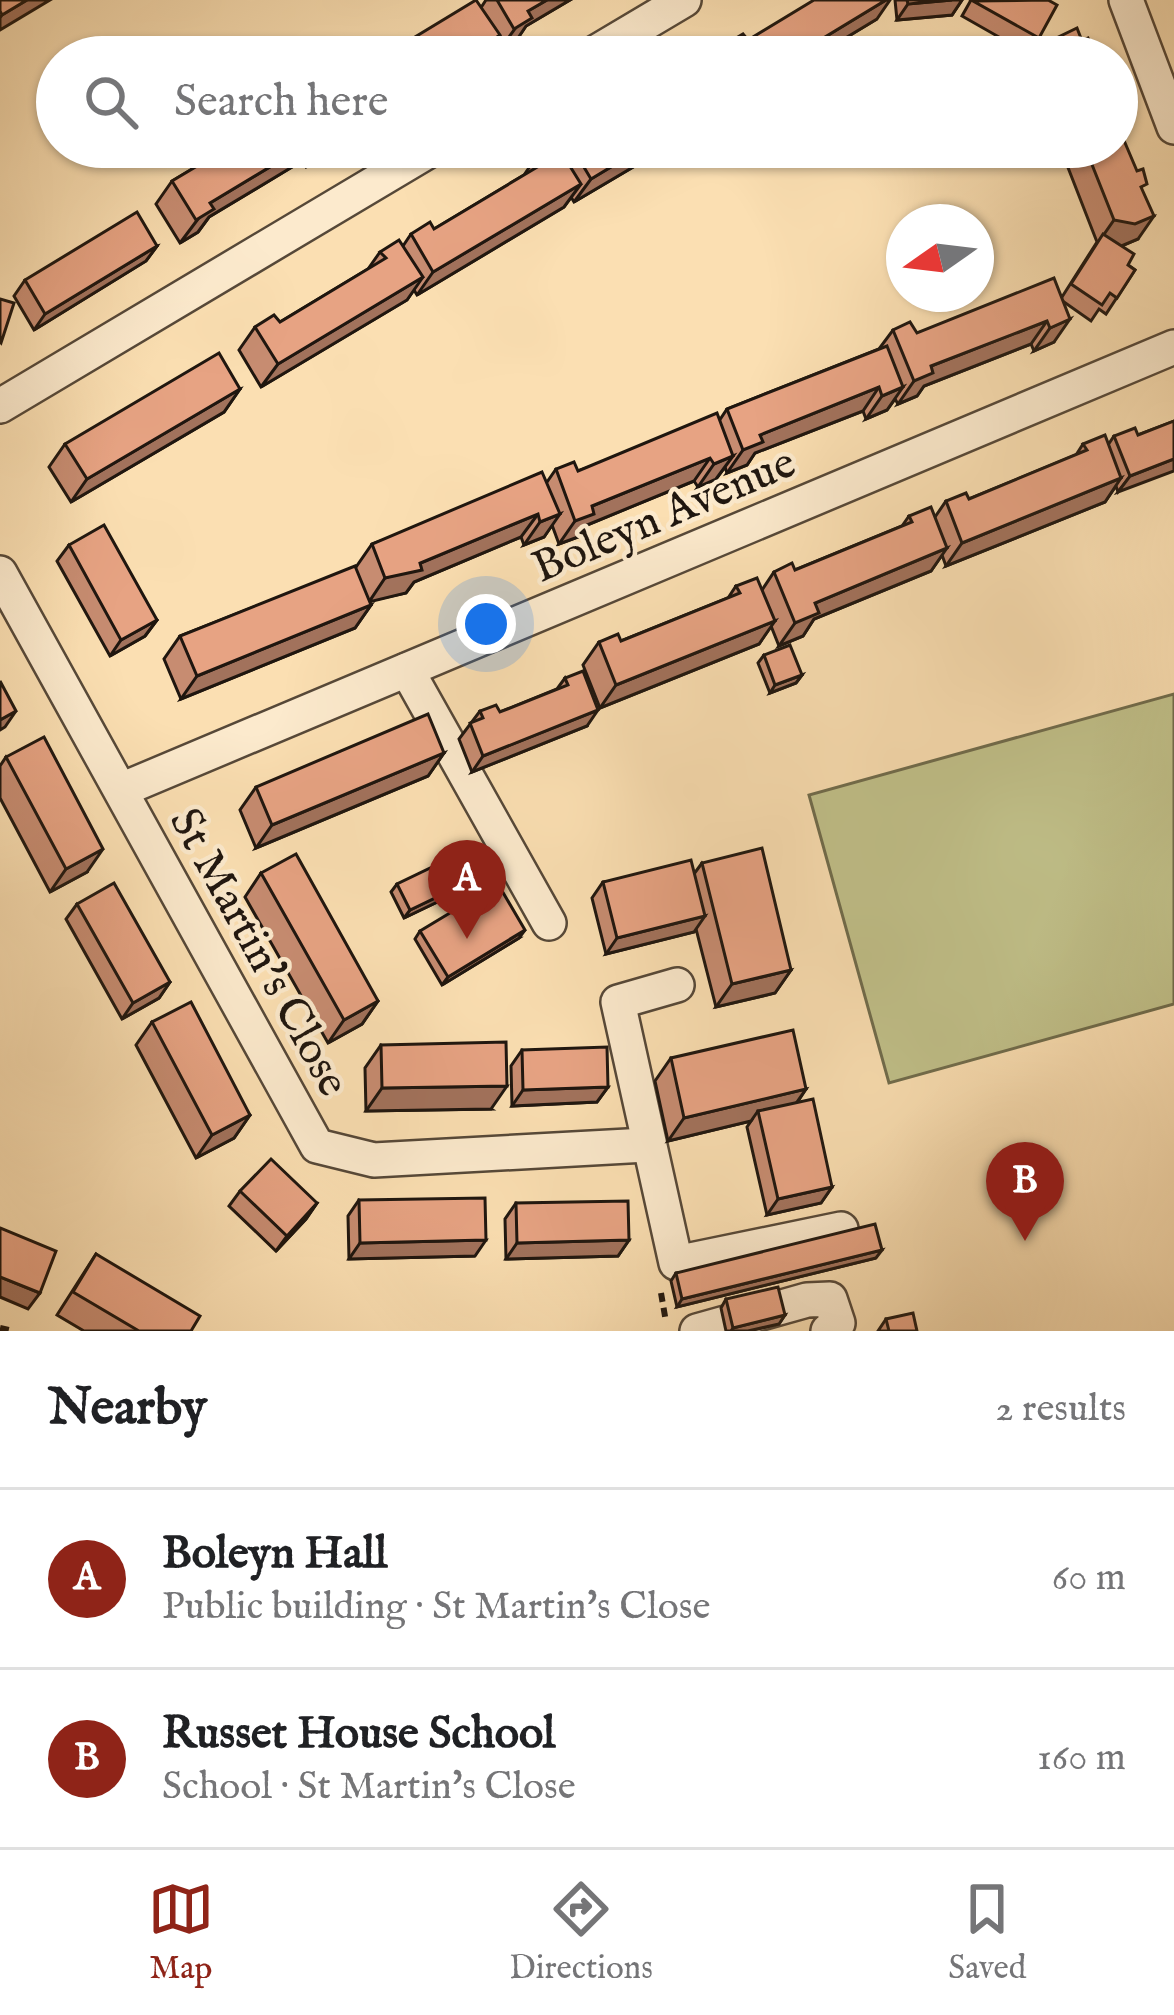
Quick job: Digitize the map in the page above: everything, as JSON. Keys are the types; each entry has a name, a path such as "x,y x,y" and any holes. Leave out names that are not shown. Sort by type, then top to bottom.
{"street":[{"path":"623,36 684,0"},
{"path":"1126,0 1174,127"},
{"path":"0,406 400,168"},
{"name":"Boleyn Avenue","path":"121,790 1174,347"},
{"name":"St Martin's Close","path":"0,573 317,1146 374,1160 646,1145"},
{"path":"407,670 550,923"},
{"path":"677,985 618,1002 646,1145 676,1263 841,1229"},
{"path":"697,1331 807,1300 830,1299 838,1323 828,1331"}],"path":[{"path":"0,1328 14,1331"}],"green space":[{"path":"1174,694 1174,1004 889,1083 809,795"}],"building":[{"path":"0,0 27,0 2,15"},
{"path":"476,0 500,35 498,36 417,36"},
{"path":"497,0 547,0 528,11 532,18 514,29"},
{"path":"814,0 886,0 827,36 755,36"},
{"path":"1048,0 1057,5 1040,36 1035,36 973,1"},
{"path":"194,168 268,168 210,203 214,209 196,220 172,181"},
{"path":"536,168 571,168 581,184 433,272 411,234 430,222 434,229"},
{"path":"584,168 609,168 591,179"},
{"path":"1093,168 1143,169 1147,184 1141,187 1154,216 1135,224 1114,220"},
{"path":"137,212 157,246 45,314 25,280"},
{"path":"1103,234 1134,254 1128,265 1135,270 1117,298 1110,293 1102,305 1071,284"},
{"path":"399,240 423,277 278,364 255,327 274,315 280,322 386,258 380,252"},
{"path":"1054,278 1070,319 1050,328 1047,321 931,366 933,373 914,381 893,330 910,322 917,333 969,312 994,312 994,302"},
{"path":"0,299 14,303 1,343 0,342"},
{"path":"887,346 903,387 882,396 879,387 760,435 763,442 743,450 727,409"},
{"path":"219,353 240,389 87,479 65,444"},
{"path":"717,413 733,456 714,464 710,458 592,506 594,514 575,521 556,469 574,462 578,471"},
{"path":"1174,421 1174,459 1130,476 1114,436 1135,428 1138,435"},
{"path":"1105,435 1121,478 962,543 946,501 966,493 969,499 1087,450 1083,444"},
{"path":"542,472 560,514 540,522 538,514 420,563 422,570 385,578 372,544"},
{"path":"931,507 947,548 815,603 819,613 795,623 774,572 792,563 795,570 912,522 909,516"},
{"path":"104,525 157,620 121,640 69,545"},
{"path":"355,566 371,605 197,676 180,636"},
{"path":"757,578 775,621 616,685 599,642 618,634 621,641 740,593 736,586"},
{"path":"790,645 802,675 775,685 764,655"},
{"path":"583,671 598,710 483,756 470,723 483,718 480,711 496,705 500,712 568,685 565,678"},
{"path":"0,681 16,711 0,720"},
{"path":"428,714 444,753 272,825 256,787"},
{"path":"44,737 103,849 66,869 6,757"},
{"path":"476,846 489,872 410,910 397,884"},
{"path":"762,848 791,970 732,984 702,863"},
{"path":"296,854 378,1001 344,1020 261,873"},
{"path":"691,860 705,916 617,938 603,882"},
{"path":"114,883 170,982 133,1003 77,904"},
{"path":"498,884 525,930 448,977 420,931"},
{"path":"191,1002 250,1115 212,1135 152,1022"},
{"path":"793,1030 806,1089 684,1118 671,1058"},
{"path":"506,1042 507,1086 382,1088 381,1045"},
{"path":"607,1047 608,1087 523,1090 522,1050"},
{"path":"813,1099 832,1187 778,1199 758,1111"},
{"path":"271,1159 317,1203 287,1236 240,1191"},
{"path":"485,1198 486,1240 360,1243 359,1200"},
{"path":"628,1201 629,1240 517,1243 516,1203"},
{"path":"875,1224 882,1250 682,1299 676,1273"},
{"path":"0,1228 56,1251 40,1293 0,1277"},
{"path":"96,1254 200,1316 191,1331 139,1331 73,1292"},
{"path":"778,1287 785,1315 733,1328 726,1299"},
{"path":"913,1313 917,1331 889,1331 886,1319"}],"place":[{"name":"Boleyn Hall","path":"467,939"},
{"name":"Russet House School","path":"1025,1241"}]}
